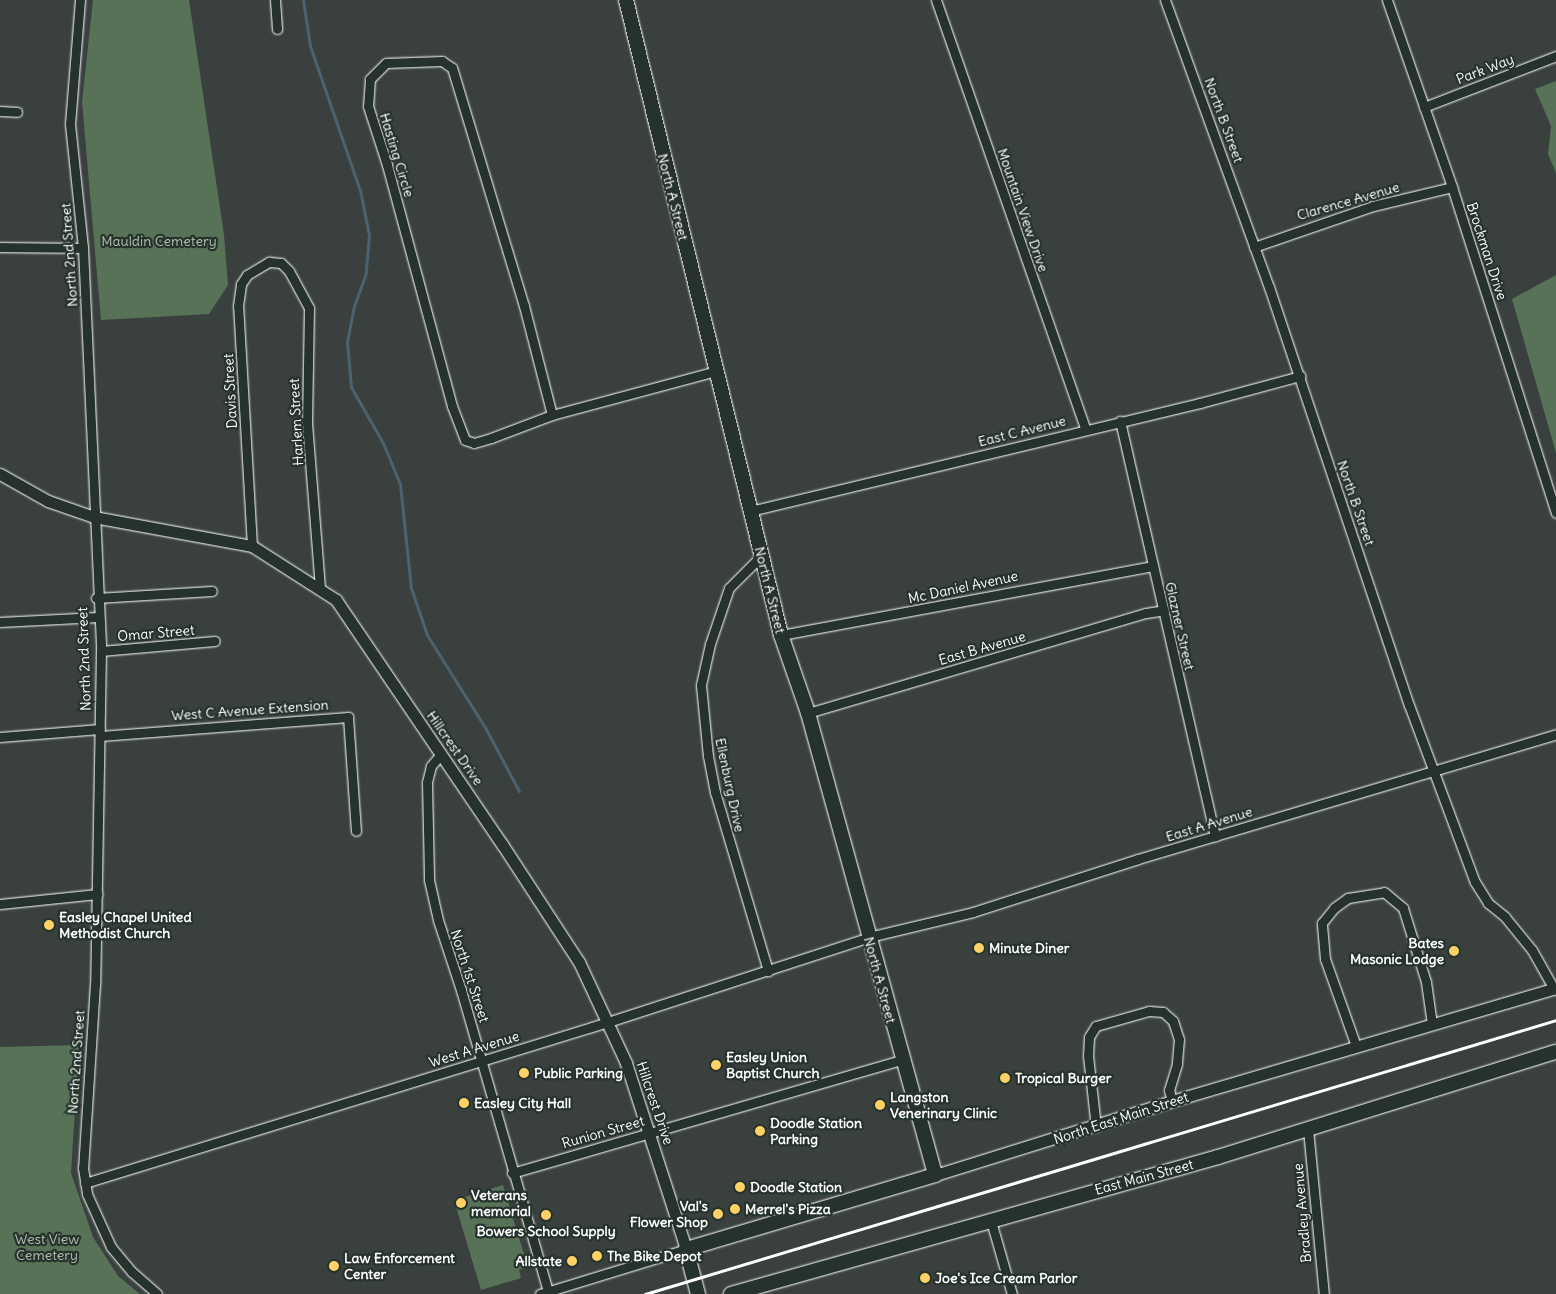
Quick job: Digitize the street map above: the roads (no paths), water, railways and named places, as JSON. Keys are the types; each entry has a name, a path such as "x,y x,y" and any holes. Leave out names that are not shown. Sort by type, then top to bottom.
{"main road":[{"name":"North A Street","path":"626,0 781,635 808,713 902,1060 935,1174"},
{"name":"East Main Street","path":"731,1294 992,1221 1308,1129 1556,1052"},
{"name":"North East Main Street","path":"686,1249 935,1174"},
{"path":"686,1249 698,1294"}],"street":[{"name":"North 2nd Street","path":"80,0 70,124 84,248 96,598 100,651 95,984 83,1168 87,1194 111,1247 157,1294"},
{"path":"275,0 277,29"},
{"name":"Mountain View Drive","path":"936,0 1085,430"},
{"name":"North B Street","path":"1165,0 1300,376 1328,469 1432,770 1475,882 1488,903 1505,917 1532,950 1555,990"},
{"name":"Brockman Drive","path":"1386,0 1452,186 1556,513"},
{"name":"Park Way","path":"1424,107 1556,56"},
{"name":"Hasting Circle","path":"552,414 524,306 452,68 442,60 386,63 370,79 368,106 387,165 460,432 465,440 474,443 552,414 716,371"},
{"path":"0,111 17,112"},
{"name":"Clarence Avenue","path":"1254,247 1373,206 1452,186"},
{"path":"0,247 84,248"},
{"name":"Davis Street","path":"252,546 238,306 240,284 258,267 269,262 281,263"},
{"name":"Harlem Street","path":"281,263 296,280 309,308 307,423 320,588"},
{"name":"East C Avenue","path":"750,511 1300,376"},
{"name":"Glazner Street","path":"1120,421 1215,836"},
{"name":"Hillcrest Drive","path":"0,474 48,501 94,517 252,546 336,600 354,624 579,962 608,1022 650,1133 686,1249"},
{"name":"Ellenburg Drive","path":"761,556 729,588 710,644 702,685 708,756 715,792 768,971"},
{"name":"Mc Daniel Avenue","path":"781,635 1152,566"},
{"path":"96,598 212,591"},
{"name":"East B Avenue","path":"808,713 1146,613 1164,610"},
{"path":"0,622 98,618"},
{"name":"Omar Street","path":"100,651 215,641"},
{"name":"West C Avenue Extension","path":"100,732 348,717 356,831"},
{"path":"0,737 100,732"},
{"name":"East A Avenue","path":"869,937 973,912 1215,836 1556,734"},
{"name":"North 1st Street","path":"441,754 430,766 427,782 429,880 438,920 482,1061 544,1293"},
{"path":"1356,1046 1325,959 1322,923 1348,898 1384,892 1403,908 1426,982 1432,1024"},
{"path":"0,904 97,894"},
{"name":"West A Avenue","path":"85,1183 608,1022 869,937"},
{"name":"North East Main Street","path":"935,1174 1096,1127 1172,1101 1356,1046 1555,990"},
{"path":"1096,1127 1088,1056 1089,1037 1096,1026 1149,1011 1163,1012 1173,1022 1180,1040 1177,1064 1169,1090 1172,1101"},
{"name":"Runion Street","path":"512,1173 902,1060"},
{"name":"Bradley Avenue","path":"1308,1129 1324,1294"},
{"path":"992,1221 1012,1294"},
{"path":"544,1293 686,1249"}],"waterway":[{"path":"303,0 310,46 360,190 369,235 366,273 354,306 347,341 351,387 383,443 400,484 411,588 427,635 486,729 519,791"}],"railway":[{"path":"645,1294 1556,1020"}],"place":[{"name":"Easley Chapel United Methodist Church","path":"49,925"},
{"name":"Minute Diner","path":"979,948"},
{"name":"Bates Masonic Lodge","path":"1454,951"},
{"name":"Easley Union Baptist Church","path":"716,1065"},
{"name":"Public Parking","path":"524,1073"},
{"name":"Tropical Burger","path":"1005,1078"},
{"name":"Easley City Hall","path":"464,1103"},
{"name":"Langston Venerinary Clinic","path":"880,1105"},
{"name":"Doodle Station Parking","path":"760,1131"},
{"name":"Doodle Station","path":"740,1187"},
{"name":"Veterans memorial","path":"461,1203"},
{"name":"Merrel's Pizza","path":"735,1209"},
{"name":"Val's Flower Shop","path":"718,1214"},
{"name":"Bowers School Supply","path":"546,1215"},
{"name":"The Bike Depot","path":"597,1256"},
{"name":"Allstate","path":"572,1261"},
{"name":"Law Enforcement Center","path":"334,1266"},
{"name":"Joe's Ice Cream Parlor","path":"925,1278"}],"park label":[{"name":"Mauldin Cemetery","path":"159,241"},
{"name":"West View Cemetery","path":"47,1248"}]}
